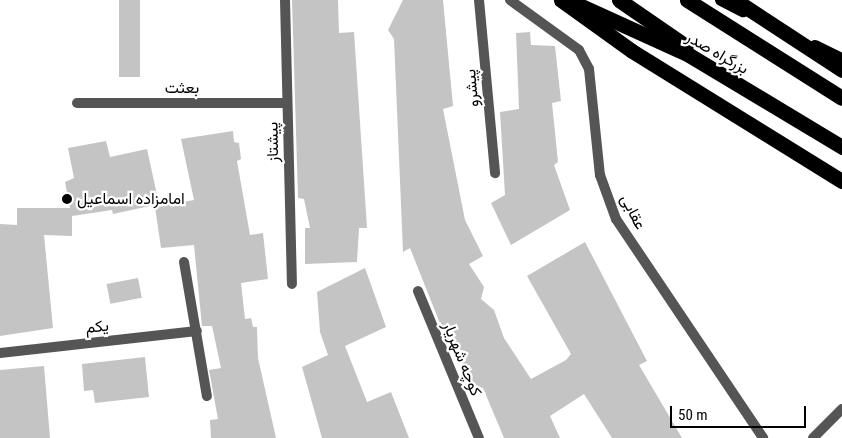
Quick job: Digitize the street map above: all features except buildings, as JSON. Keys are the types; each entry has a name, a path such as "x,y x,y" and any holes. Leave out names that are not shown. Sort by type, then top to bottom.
{"highway":[{"path":"561,0 738,118 842,182"},
{"name":"بزرگراه صدر","path":"569,0 689,55 842,148"},
{"path":"619,0 842,141"},
{"path":"687,0 842,98"},
{"name":"بزرگراه صدر","path":"695,0 842,92"},
{"path":"735,0 842,70"}],"main road":[{"path":"721,0 842,59"}],"street":[{"name":"پیشتاز","path":"285,0 292,284"},
{"name":"پیشرو","path":"479,0 495,174"},
{"name":"عقابی","path":"510,0 580,50 589,69 600,175 616,219 763,438"},
{"name":"بعثت","path":"77,103 287,103"},
{"path":"184,262 207,396"},
{"name":"کوچه شهریار","path":"418,291 479,438"},
{"name":"یکم","path":"0,353 197,331"},
{"path":"813,438 842,409"}],"place":[{"name":"امامزاده اسماعیل","path":"67,199"}]}
